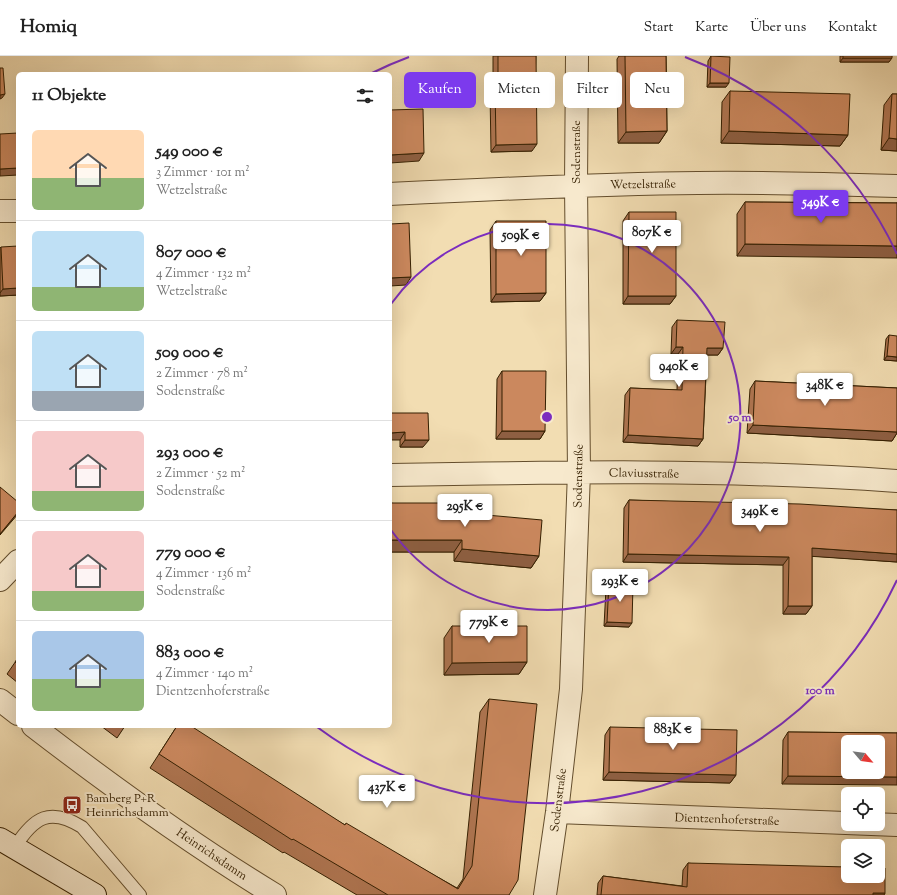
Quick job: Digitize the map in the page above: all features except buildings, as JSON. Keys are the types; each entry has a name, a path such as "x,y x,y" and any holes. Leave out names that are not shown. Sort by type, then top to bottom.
{"street":[{"name":"Sodenstraße","path":"545,895 557,812 571,689 579,472 576,56"},
{"name":"Wetzelstraße","path":"392,194 576,186 776,183 897,186"},
{"path":"0,211 16,211"},
{"name":"Claviusstraße","path":"392,475 579,472 726,474 897,481"},
{"path":"0,580 16,563"},
{"path":"0,700 16,712"},
{"name":"Heinrichsdamm","path":"36,728 80,762 197,844 275,895"},
{"name":"Dientzenhoferstraße","path":"557,812 897,825"},
{"path":"8,843 95,895"}],"lane":[{"path":"8,843 43,817 53,816 70,819 82,827 140,895"}],"place":[{"name":"Bamberg P+R Heinrichsdamm","path":"72,805"}]}
